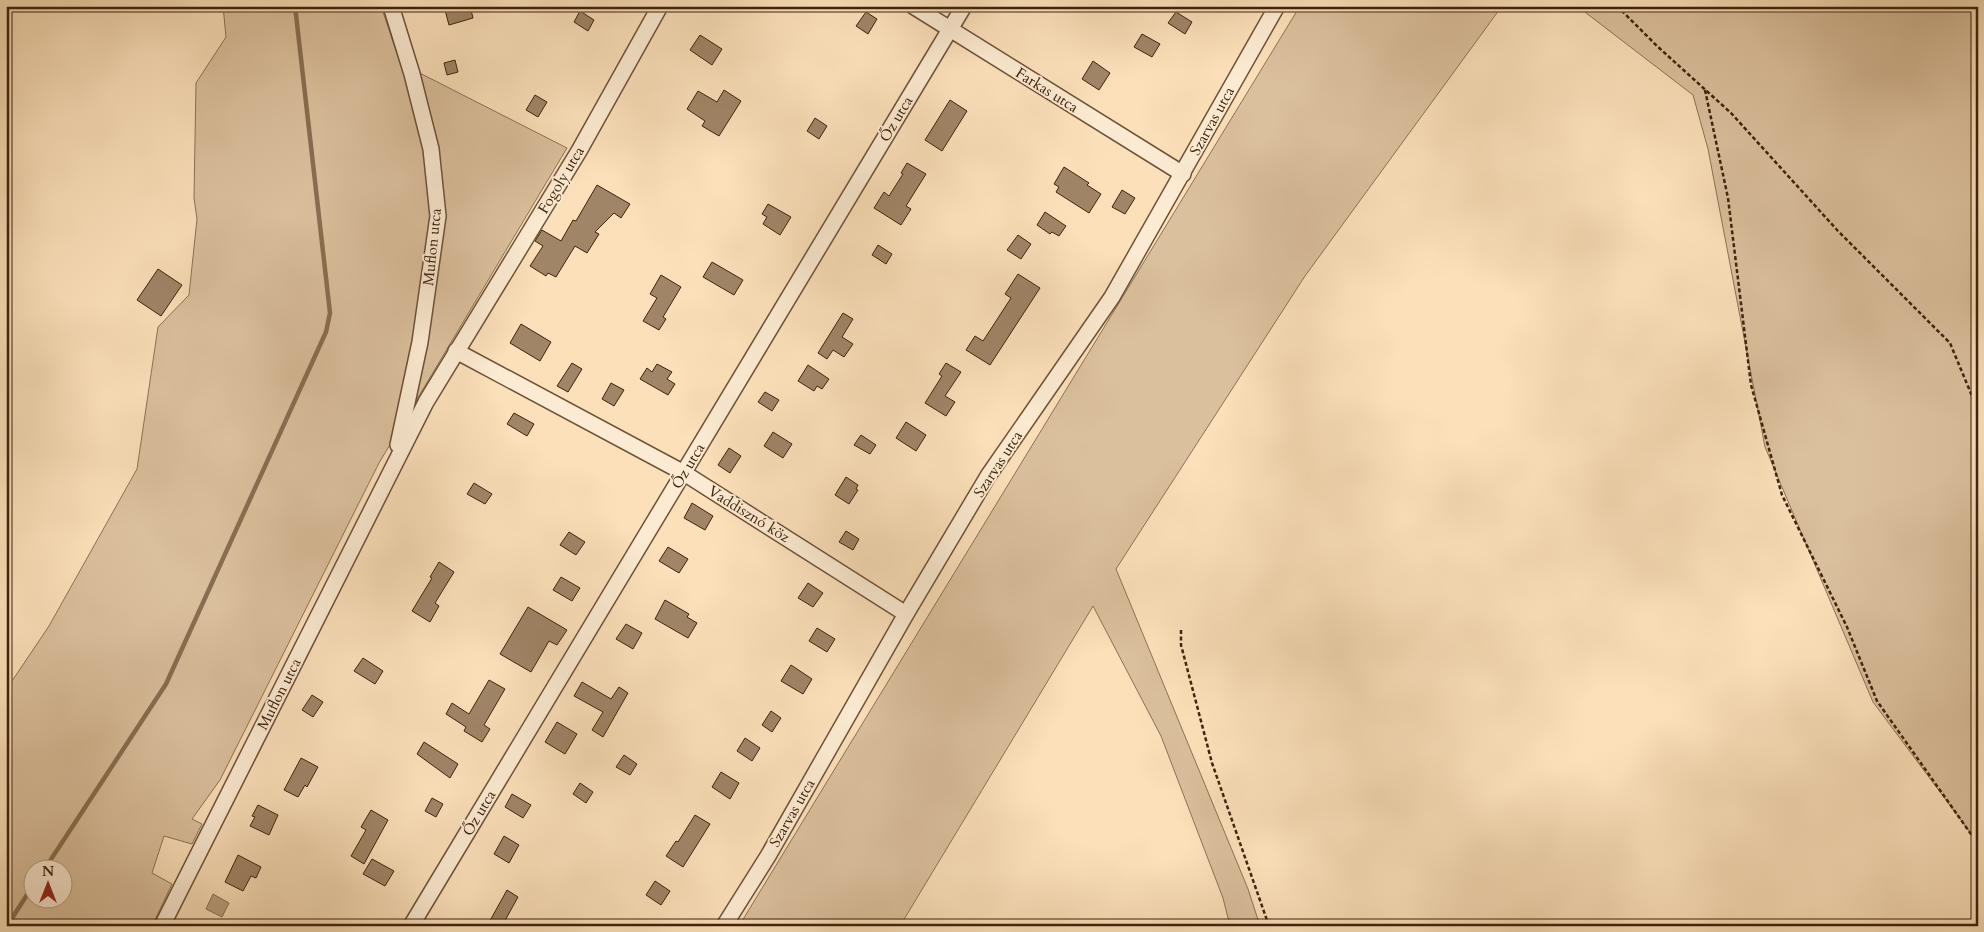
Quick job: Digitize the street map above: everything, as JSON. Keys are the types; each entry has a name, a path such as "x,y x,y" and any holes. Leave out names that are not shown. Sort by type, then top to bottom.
{"street":[{"name":"Muflon utca","path":"391,6 412,74 431,149 438,216 420,342 395,462"},
{"name":"Fogoly utca","path":"456,351 579,150 660,6"},
{"name":"Farkas utca","path":"912,6 1183,174"},
{"name":"Őz utca","path":"411,926 964,6"},
{"name":"Szarvas utca","path":"724,926 768,856 906,614 988,476 1112,297 1277,6"},
{"name":"Muflon utca","path":"162,926 395,462 426,402 456,351"},
{"name":"Vaddisznó köz","path":"456,351 684,473 906,614"}],"path":[{"path":"1617,6 1731,113 1838,231 1950,343 1975,402 1978,417"},
{"path":"1705,90 1728,198 1751,385 1782,495 1847,628 1877,701 1978,844"},
{"path":"1975,402 1978,395"},
{"path":"1181,630 1181,645 1212,763 1270,926"}],"shaded area":[{"path":"223,6 381,6 400,63 567,148 379,463 220,780 192,819 202,824 192,844 164,836 152,873 172,884 152,926 6,926 6,690 49,626 137,469 158,327 189,295 197,219 194,198 196,83 226,37"},
{"path":"1300,6 1502,6 1305,276 1116,569 1248,889 1260,926 1230,926 1223,898 1161,736 1093,606 900,926 739,926"},
{"path":"1577,6 1978,6 1978,843 1873,702 1765,447 1708,149 1693,95"},
{"path":"213,894 229,903 222,917 206,909"}],"building":[{"path":"460,6 470,6 473,18 449,25 445,10"},
{"path":"580,11 594,20 588,31 574,22"},
{"path":"866,12 877,19 868,34 856,26"},
{"path":"1176,12 1192,22 1185,34 1168,23"},
{"path":"1142,34 1160,44 1152,57 1134,47"},
{"path":"700,35 722,49 712,65 690,50"},
{"path":"455,60 458,72 447,75 444,63"},
{"path":"1093,61 1110,73 1099,90 1082,79"},
{"path":"724,90 741,101 719,136 702,126 705,121 687,109 698,91 717,102"},
{"path":"535,95 547,102 538,117 526,110"},
{"path":"950,100 967,111 942,151 925,140"},
{"path":"815,118 827,126 819,139 807,131"},
{"path":"907,163 926,174 906,206 911,209 901,225 874,208 884,192 889,196 903,174 901,173"},
{"path":"1064,167 1089,183 1087,185 1101,194 1089,213 1056,192 1059,187 1054,184"},
{"path":"597,185 630,204 621,218 614,213 595,232 599,234 587,253 575,246 556,277 548,273 546,276 530,266 543,246 535,241 542,230 561,241 573,220 576,221"},
{"path":"1122,190 1135,198 1125,214 1112,207"},
{"path":"768,204 791,217 780,235 763,224 767,217 762,214"},
{"path":"1045,212 1066,226 1059,236 1052,232 1050,234 1037,225"},
{"path":"1018,235 1031,244 1021,259 1007,250"},
{"path":"878,245 892,254 886,264 872,255"},
{"path":"712,262 743,280 734,295 703,277"},
{"path":"158,269 182,285 161,316 137,300"},
{"path":"1018,274 1040,288 990,365 966,350 975,336 983,341 1011,298 1005,294"},
{"path":"661,275 681,287 663,317 666,319 659,330 643,321 657,298 650,294"},
{"path":"843,313 853,319 842,337 853,344 844,357 833,350 827,359 818,353"},
{"path":"521,324 551,342 540,361 510,343"},
{"path":"572,363 582,369 568,392 557,386"},
{"path":"946,363 961,372 945,396 955,402 946,416 925,403 942,376 939,374"},
{"path":"657,364 672,372 667,379 675,384 668,395 640,379 647,368 652,372"},
{"path":"808,365 829,379 822,389 817,386 814,391 798,381"},
{"path":"611,383 624,390 614,406 602,399"},
{"path":"765,392 779,400 772,411 758,402"},
{"path":"514,413 534,424 527,436 507,424"},
{"path":"906,422 926,435 916,451 896,438"},
{"path":"773,432 792,444 783,458 764,446"},
{"path":"861,435 876,445 870,454 854,445"},
{"path":"729,448 741,456 730,473 718,465"},
{"path":"846,477 858,485 856,489 858,490 849,504 835,495"},
{"path":"474,483 492,494 485,504 467,494"},
{"path":"692,503 713,516 705,530 684,518"},
{"path":"846,531 859,539 853,550 839,542"},
{"path":"569,532 585,542 576,555 560,545"},
{"path":"668,547 688,559 679,573 659,561"},
{"path":"439,562 454,572 435,603 439,606 430,622 412,611 432,578 430,577"},
{"path":"561,577 580,588 572,601 553,590"},
{"path":"808,583 823,593 813,607 798,598"},
{"path":"665,600 689,614 687,617 697,623 688,638 655,619"},
{"path":"528,607 567,630 557,645 549,641 531,672 500,654"},
{"path":"626,624 642,633 633,649 616,639"},
{"path":"817,628 835,639 827,652 809,641"},
{"path":"363,658 383,671 375,684 354,671"},
{"path":"791,665 812,679 803,694 781,681"},
{"path":"489,680 505,689 484,725 490,729 482,742 464,731 466,727 446,714 452,703 469,714"},
{"path":"582,682 611,699 619,687 628,693 603,737 592,730 603,712 574,696"},
{"path":"312,695 323,702 313,717 302,710"},
{"path":"771,711 781,718 772,732 762,725"},
{"path":"557,722 577,734 565,754 545,742"},
{"path":"745,738 760,748 752,761 737,751"},
{"path":"424,742 458,764 450,778 417,754"},
{"path":"624,755 637,764 630,775 616,767"},
{"path":"301,758 318,767 307,787 305,785 298,797 284,790"},
{"path":"721,772 739,783 730,799 712,787"},
{"path":"580,783 593,792 586,803 573,794"},
{"path":"512,794 531,805 523,818 505,807"},
{"path":"432,798 443,804 436,817 425,811"},
{"path":"258,805 278,815 269,835 250,826 255,817 252,816"},
{"path":"371,810 388,820 364,864 351,856 366,830 361,827"},
{"path":"695,815 710,824 683,867 666,856 676,841 678,842"},
{"path":"504,836 519,845 509,863 494,854"},
{"path":"238,855 261,867 256,878 251,876 243,891 225,882"},
{"path":"372,859 394,871 385,886 363,874"},
{"path":"655,881 670,891 661,905 646,895"},
{"path":"507,890 518,897 502,926 487,926"}],"waterway":[{"path":"51,860 166,684 326,332 330,313 295,6"},
{"path":"7,926 22,903"}]}
